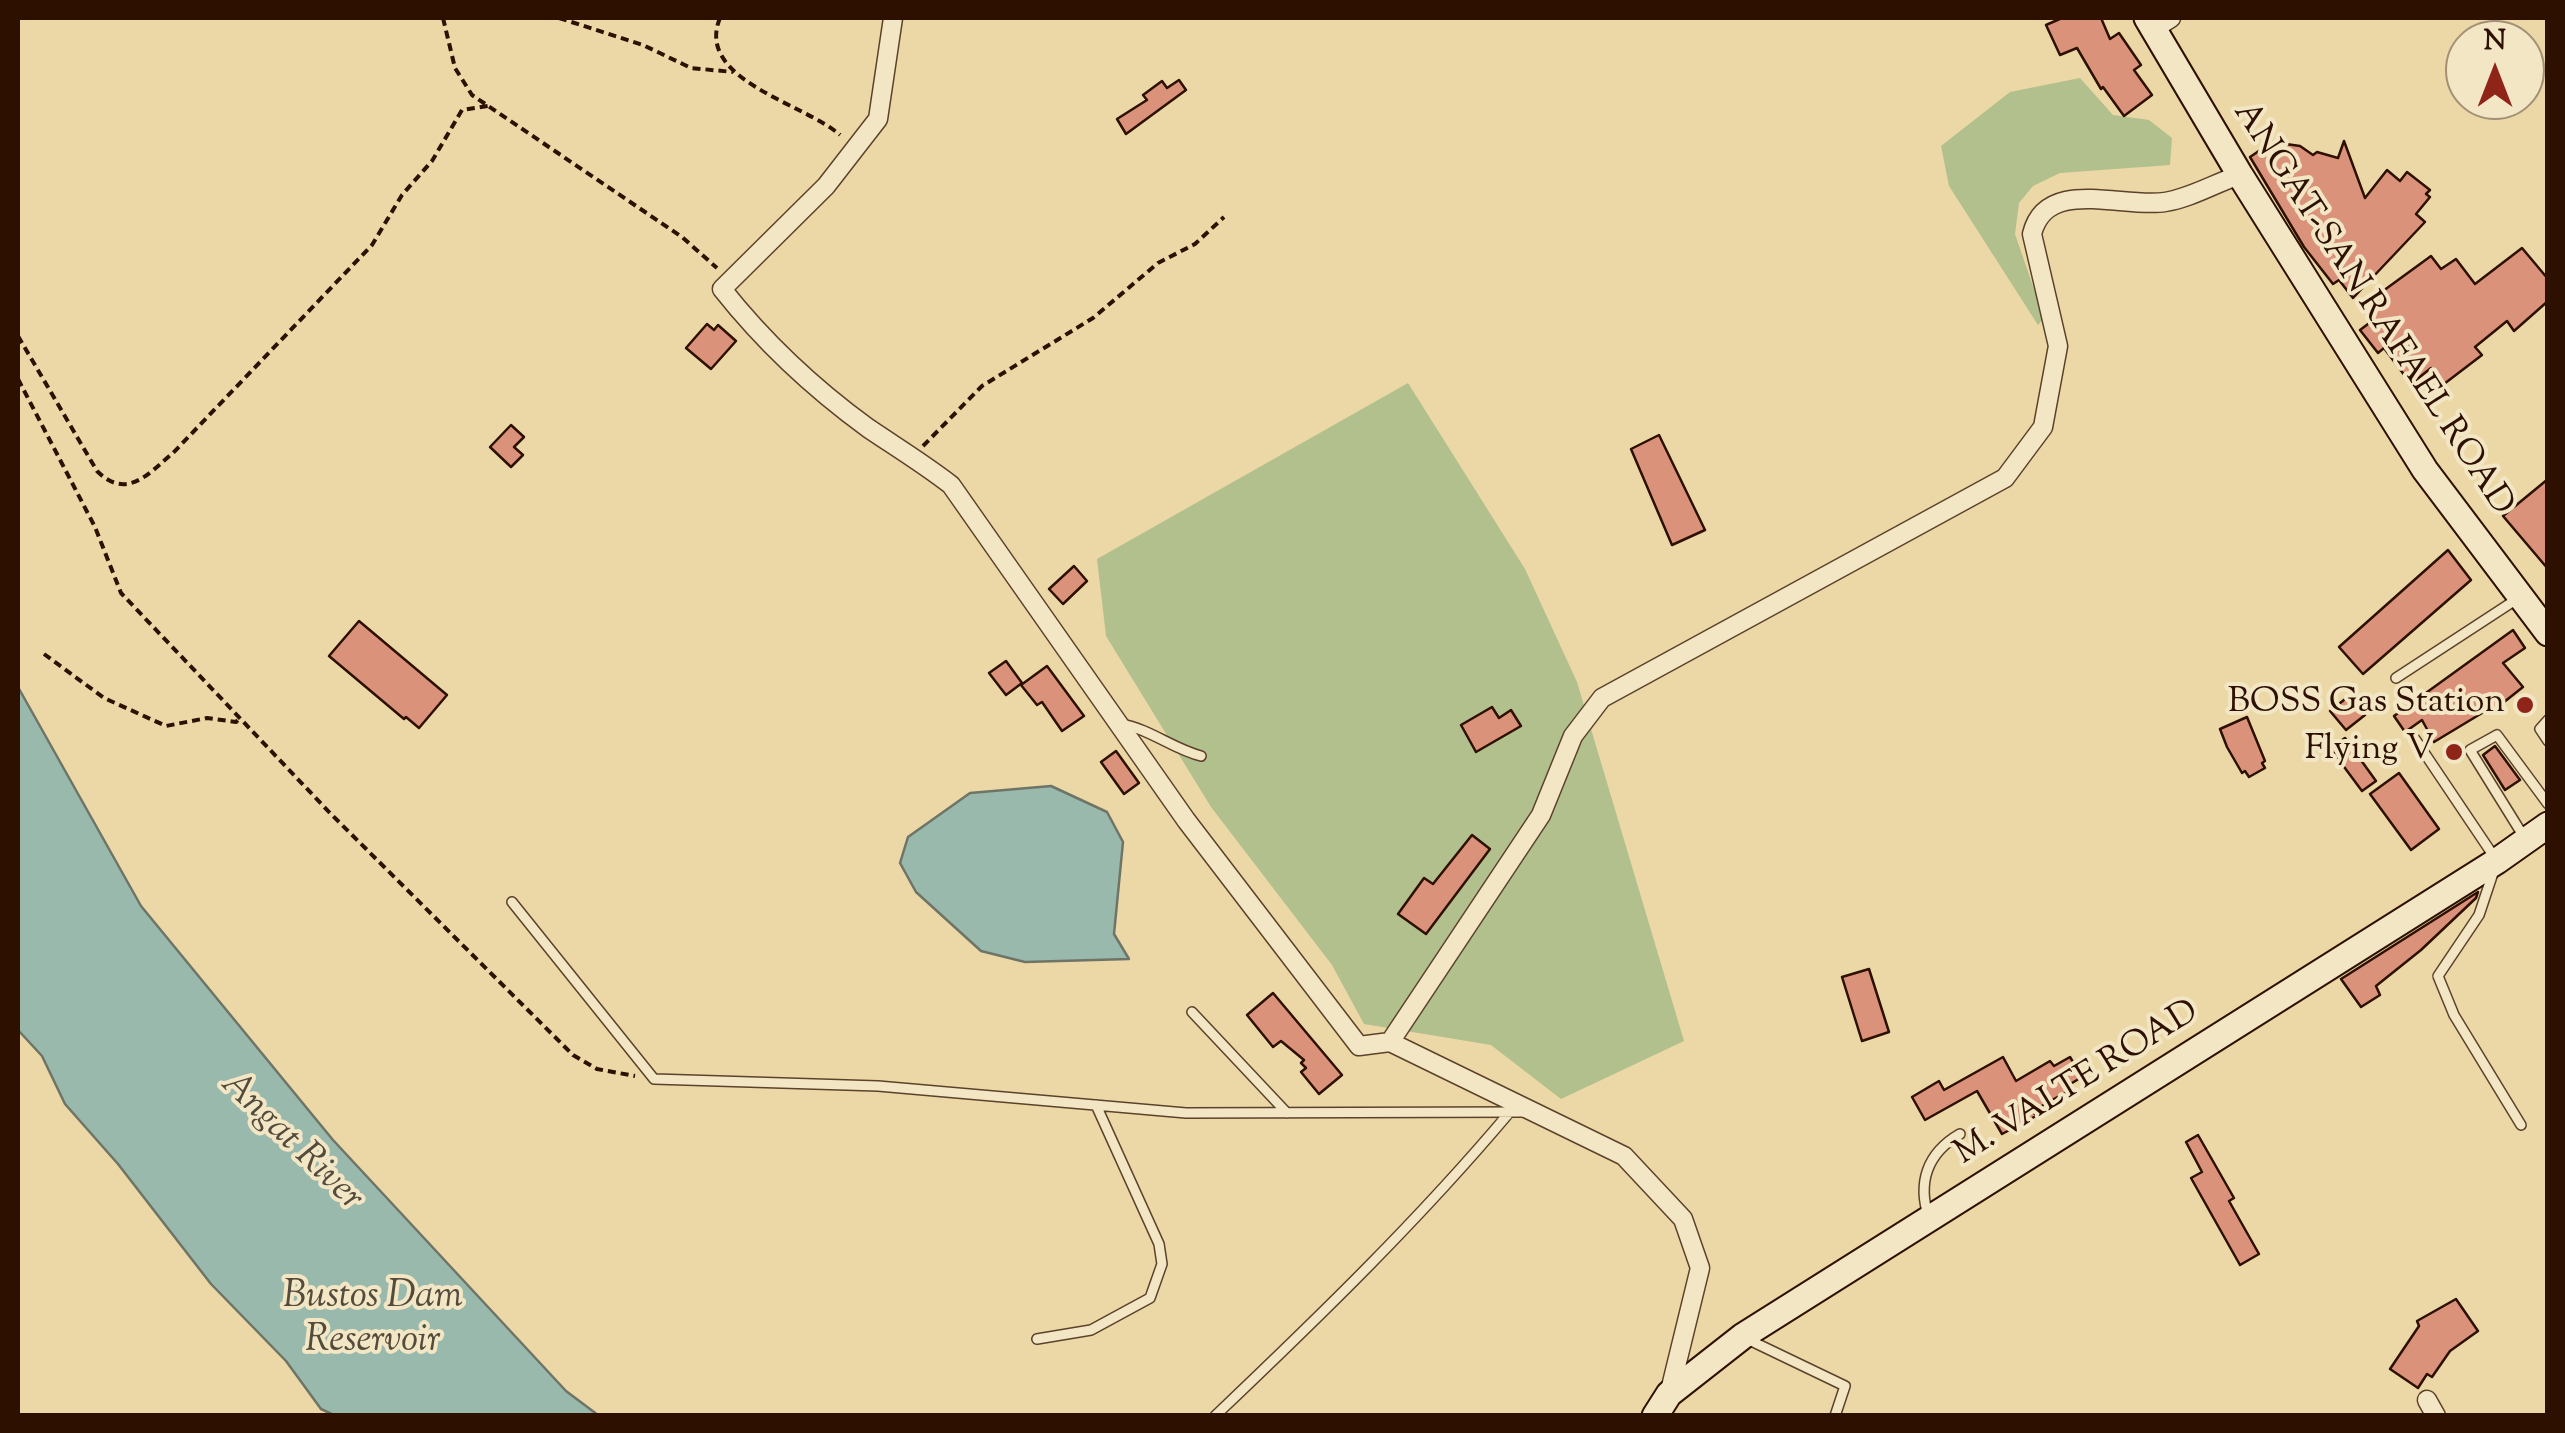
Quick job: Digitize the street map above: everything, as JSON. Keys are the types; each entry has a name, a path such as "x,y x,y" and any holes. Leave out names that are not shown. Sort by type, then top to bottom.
{"main road":[{"name":"ANGAT-SAN RAFAEL ROAD","path":"2158,21 2240,175 2425,470 2548,633"},
{"name":"M. VALTE ROAD","path":"1664,1408 1743,1336 2548,825"}],"street":[{"path":"893,18 878,118 851,157 722,289 802,375 951,485 1186,820 1359,1046 1390,1042 1624,1156 1684,1219 1700,1268 1664,1408"},
{"path":"1390,1042 1540,815 1574,736 1602,698 2005,478 2044,427 2058,346 2032,234 2036,217 2058,203 2088,198 2132,204 2166,202 2240,175"}],"lane":[{"path":"2396,678 2520,598"},
{"path":"2548,720 2540,729 2548,741"},
{"path":"1118,723 1201,756"},
{"path":"2525,839 2470,750 2497,735 2548,804"},
{"path":"2415,738 2497,860 2479,915 2438,976 2454,1015 2521,1125"},
{"path":"512,902 654,1079 878,1086 1186,1113 1534,1112"},
{"path":"1192,1012 1288,1113"},
{"path":"1037,1339 1091,1330 1150,1298 1162,1264 1159,1244 1096,1105"},
{"path":"1215,1416 1336,1301 1432,1202 1510,1112"},
{"path":"1930,1220 1923,1200 1927,1170 1934,1154 1960,1134"},
{"path":"1743,1336 1845,1386 1835,1416"}],"path":[{"path":"443,18 460,78 472,95 682,236 716,265 722,289"},
{"path":"559,18 643,44 691,68 738,73"},
{"path":"720,18 714,37 720,54 758,89 826,122 852,146 851,157"},
{"path":"18,336 97,471 108,482 128,485 140,480 173,452 372,244 402,195 432,161 462,110 488,106"},
{"path":"913,456 982,386 1093,318 1158,263 1195,244 1224,217"},
{"path":"18,379 95,527 122,593 330,812 573,1055 596,1069 654,1079"},
{"path":"44,654 104,698 166,726 207,718 236,722 240,718"}],"green space":[{"path":"2080,78 2113,115 2149,120 2172,138 2170,165 2060,173 2033,186 2019,203 2015,234 2044,318 2038,325 1949,186 1941,146 2010,92"},
{"path":"1408,383 1525,569 1577,682 1684,1041 1561,1099 1491,1045 1364,1024 1332,965 1211,807 1106,636 1097,559"}],"water":[{"name":"Bustos Dam Reservoir","path":"18,687 141,906 333,1140 566,1391 598,1415 336,1416 321,1409 286,1361 211,1284 118,1164 65,1104 42,1056 18,1030"},
{"path":"1051,786 1107,812 1123,842 1114,934 1129,959 1025,962 981,951 916,892 900,863 908,837 970,793"}],"building":[{"path":"2062,18 2101,18 2110,39 2119,33 2141,65 2134,70 2152,95 2124,116 2101,89 2077,48 2060,55 2046,25"},
{"path":"1179,80 1186,90 1126,134 1117,119 1147,100 1143,95 1162,81 1167,88"},
{"path":"2344,141 2365,198 2387,170 2400,181 2407,172 2430,190 2426,194 2430,197 2416,214 2425,222 2353,298 2339,280 2333,284 2304,247 2250,157 2272,142 2338,158"},
{"path":"2522,248 2548,279 2548,301 2514,331 2507,321 2475,347 2482,355 2444,384 2431,368 2411,384 2384,348 2378,353 2360,330 2372,321 2361,307 2431,256 2441,269 2456,259 2475,284"},
{"path":"707,324 714,330 718,325 736,341 711,369 686,348"},
{"path":"511,425 524,437 514,447 523,455 511,467 490,447"},
{"path":"1659,435 1705,530 1672,545 1631,449"},
{"path":"2548,479 2548,569 2503,516"},
{"path":"2448,550 2471,580 2363,674 2339,647"},
{"path":"1074,566 1087,581 1063,604 1049,589"},
{"path":"359,621 447,695 419,728 329,656"},
{"path":"2513,630 2525,648 2503,663 2523,687 2494,710 2492,707 2434,742 2422,720 2405,732 2394,716"},
{"path":"1006,661 1022,683 1006,695 989,673"},
{"path":"1047,666 1084,716 1062,731 1042,702 1037,705 1021,685"},
{"path":"2349,696 2365,715 2346,730 2330,711"},
{"path":"1492,707 1499,718 1511,710 1521,726 1476,752 1461,725"},
{"path":"2247,717 2265,761 2265,768 2249,777 2245,771 2242,773 2220,729"},
{"path":"2345,738 2376,781 2362,791 2330,748"},
{"path":"2495,746 2520,780 2505,790 2483,755"},
{"path":"1116,751 1139,783 1124,794 1101,762"},
{"path":"2399,773 2439,829 2411,850 2370,794"},
{"path":"1472,835 1490,849 1426,934 1398,914 1424,878 1433,884"},
{"path":"2478,892 2421,950 2376,986 2380,995 2361,1007 2341,979"},
{"path":"1869,969 1889,1032 1862,1041 1842,977"},
{"path":"1273,993 1342,1075 1319,1094 1301,1072 1306,1068 1301,1063 1304,1060 1281,1041 1273,1047 1247,1015"},
{"path":"2003,1057 2016,1081 2050,1061 2054,1066 2070,1057 2082,1077 2067,1086 2068,1091 2033,1111 2036,1116 2002,1134 1977,1091 1925,1120 1912,1097 1939,1081 1944,1090"},
{"path":"2198,1135 2234,1198 2229,1201 2259,1254 2240,1265 2191,1178 2202,1172 2186,1142"},
{"path":"2456,1299 2478,1331 2450,1351 2432,1377 2427,1374 2418,1388 2390,1369 2419,1326 2417,1321"}],"place":[{"name":"BOSS Gas Station","path":"2525,705"},
{"name":"Flying V","path":"2454,752"}],"water label":[{"name":"Angat River","path":"290,1143"}]}
